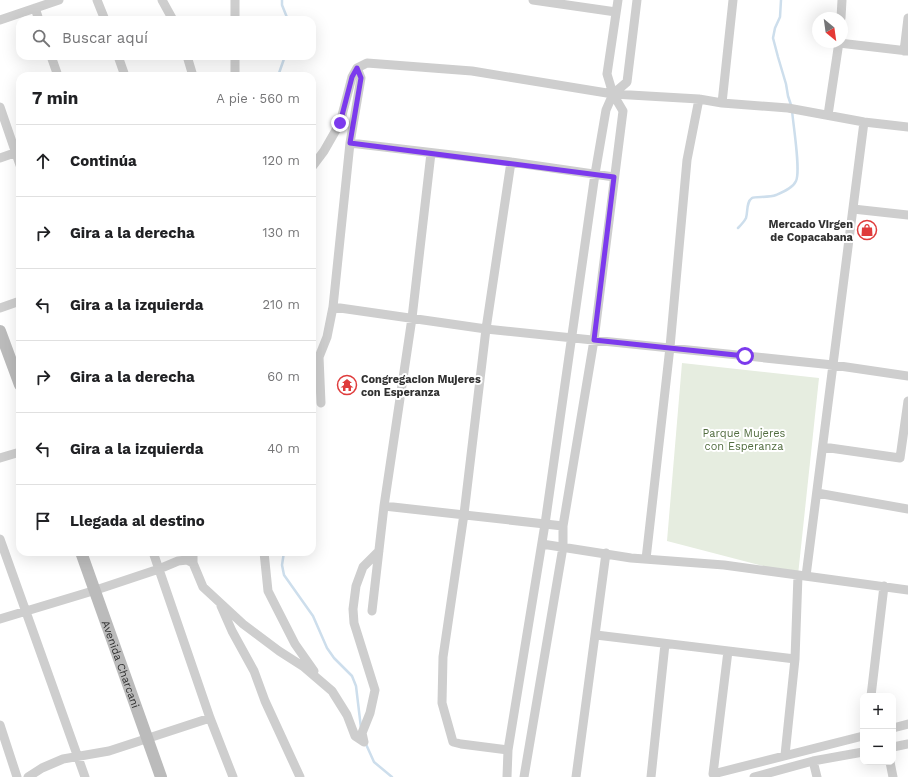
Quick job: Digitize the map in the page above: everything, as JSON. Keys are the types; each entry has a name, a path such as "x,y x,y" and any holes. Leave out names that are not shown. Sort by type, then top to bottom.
{"main road":[{"path":"0,331 16,374"},
{"name":"Avenida Charcani","path":"83,556 161,777"}],"street":[{"path":"0,20 59,0"},
{"path":"97,0 103,16"},
{"path":"162,0 171,16"},
{"path":"235,0 235,16"},
{"path":"534,0 616,12"},
{"path":"524,777 563,547 563,526 594,340 623,111 613,94 607,74 618,0"},
{"path":"507,777 508,750 546,524 595,174 606,110 613,94 627,82 637,0"},
{"path":"722,103 733,0"},
{"path":"841,12 842,0"},
{"path":"35,8 38,16"},
{"path":"848,44 906,51 908,18"},
{"path":"828,115 838,48"},
{"path":"52,60 57,72"},
{"path":"119,60 124,72"},
{"path":"188,60 192,72"},
{"path":"235,60 235,72"},
{"path":"316,162 340,123 352,77 357,68 367,64 472,71 613,94 699,99 722,103 788,108 864,122 908,127"},
{"path":"321,403 320,356 327,337 333,307 350,143 361,78 357,68"},
{"path":"646,559 670,347 687,160 699,99"},
{"path":"0,107 16,146"},
{"path":"785,755 802,575 817,493 864,122"},
{"path":"350,143 511,162 614,177"},
{"path":"0,158 16,152"},
{"path":"372,611 384,506 412,318 431,153"},
{"path":"508,750 453,742 442,703 443,657 464,514 486,329 511,162"},
{"path":"853,209 908,215"},
{"path":"0,308 16,302"},
{"path":"333,307 486,329 833,365 908,376"},
{"path":"822,447 900,458 908,401"},
{"path":"0,458 16,453"},
{"path":"817,493 908,509"},
{"path":"384,506 563,526"},
{"path":"0,539 85,777"},
{"path":"542,544 631,558 724,565 908,590"},
{"path":"193,556 193,563 203,587 243,624 279,651 304,667 332,691 355,736 364,742 362,733 370,713 375,690 354,623 353,609 356,586 364,567 379,551"},
{"path":"576,777 606,553"},
{"path":"154,556 210,718 232,777"},
{"path":"264,556 268,591 295,644 322,682"},
{"path":"0,619 96,590 159,569 178,561 187,560 193,563"},
{"path":"871,693 884,586"},
{"path":"219,602 232,631 254,671 264,701 300,777"},
{"path":"596,636 795,659"},
{"path":"651,777 665,644"},
{"path":"728,651 714,774 860,737"},
{"path":"28,777 42,768 63,759 110,751 210,718"},
{"path":"896,727 908,724"},
{"path":"0,725 17,777"},
{"path":"896,746 908,744"},
{"path":"754,777 813,761 860,753"},
{"path":"813,761 817,777"},
{"path":"891,765 893,777"}],"green space":[{"name":"Parque Mujeres con Esperanza","path":"682,363 819,378 798,575 667,541"}],"waterway":[{"path":"282,0 282,5 286,16"},
{"path":"781,0 780,17 775,28 773,38 791,105"},
{"path":"279,72 284,60"},
{"path":"738,228 746,218 748,205 752,198 776,195 790,188 796,181 798,168 792,110"},
{"path":"283,556 282,565 284,575 313,616 327,648 334,658 352,676 356,686 361,728"},
{"path":"365,742 374,762 392,777"}],"place":[{"name":"Mercado Virgen de Copacabana","path":"867,230"},
{"name":"Congregacion Mujeres con Esperanza","path":"347,385"}],"route":[{"path":"340,123 352,77 357,68 361,78 350,143 511,162 614,177 594,340 681,348 745,356"}]}
